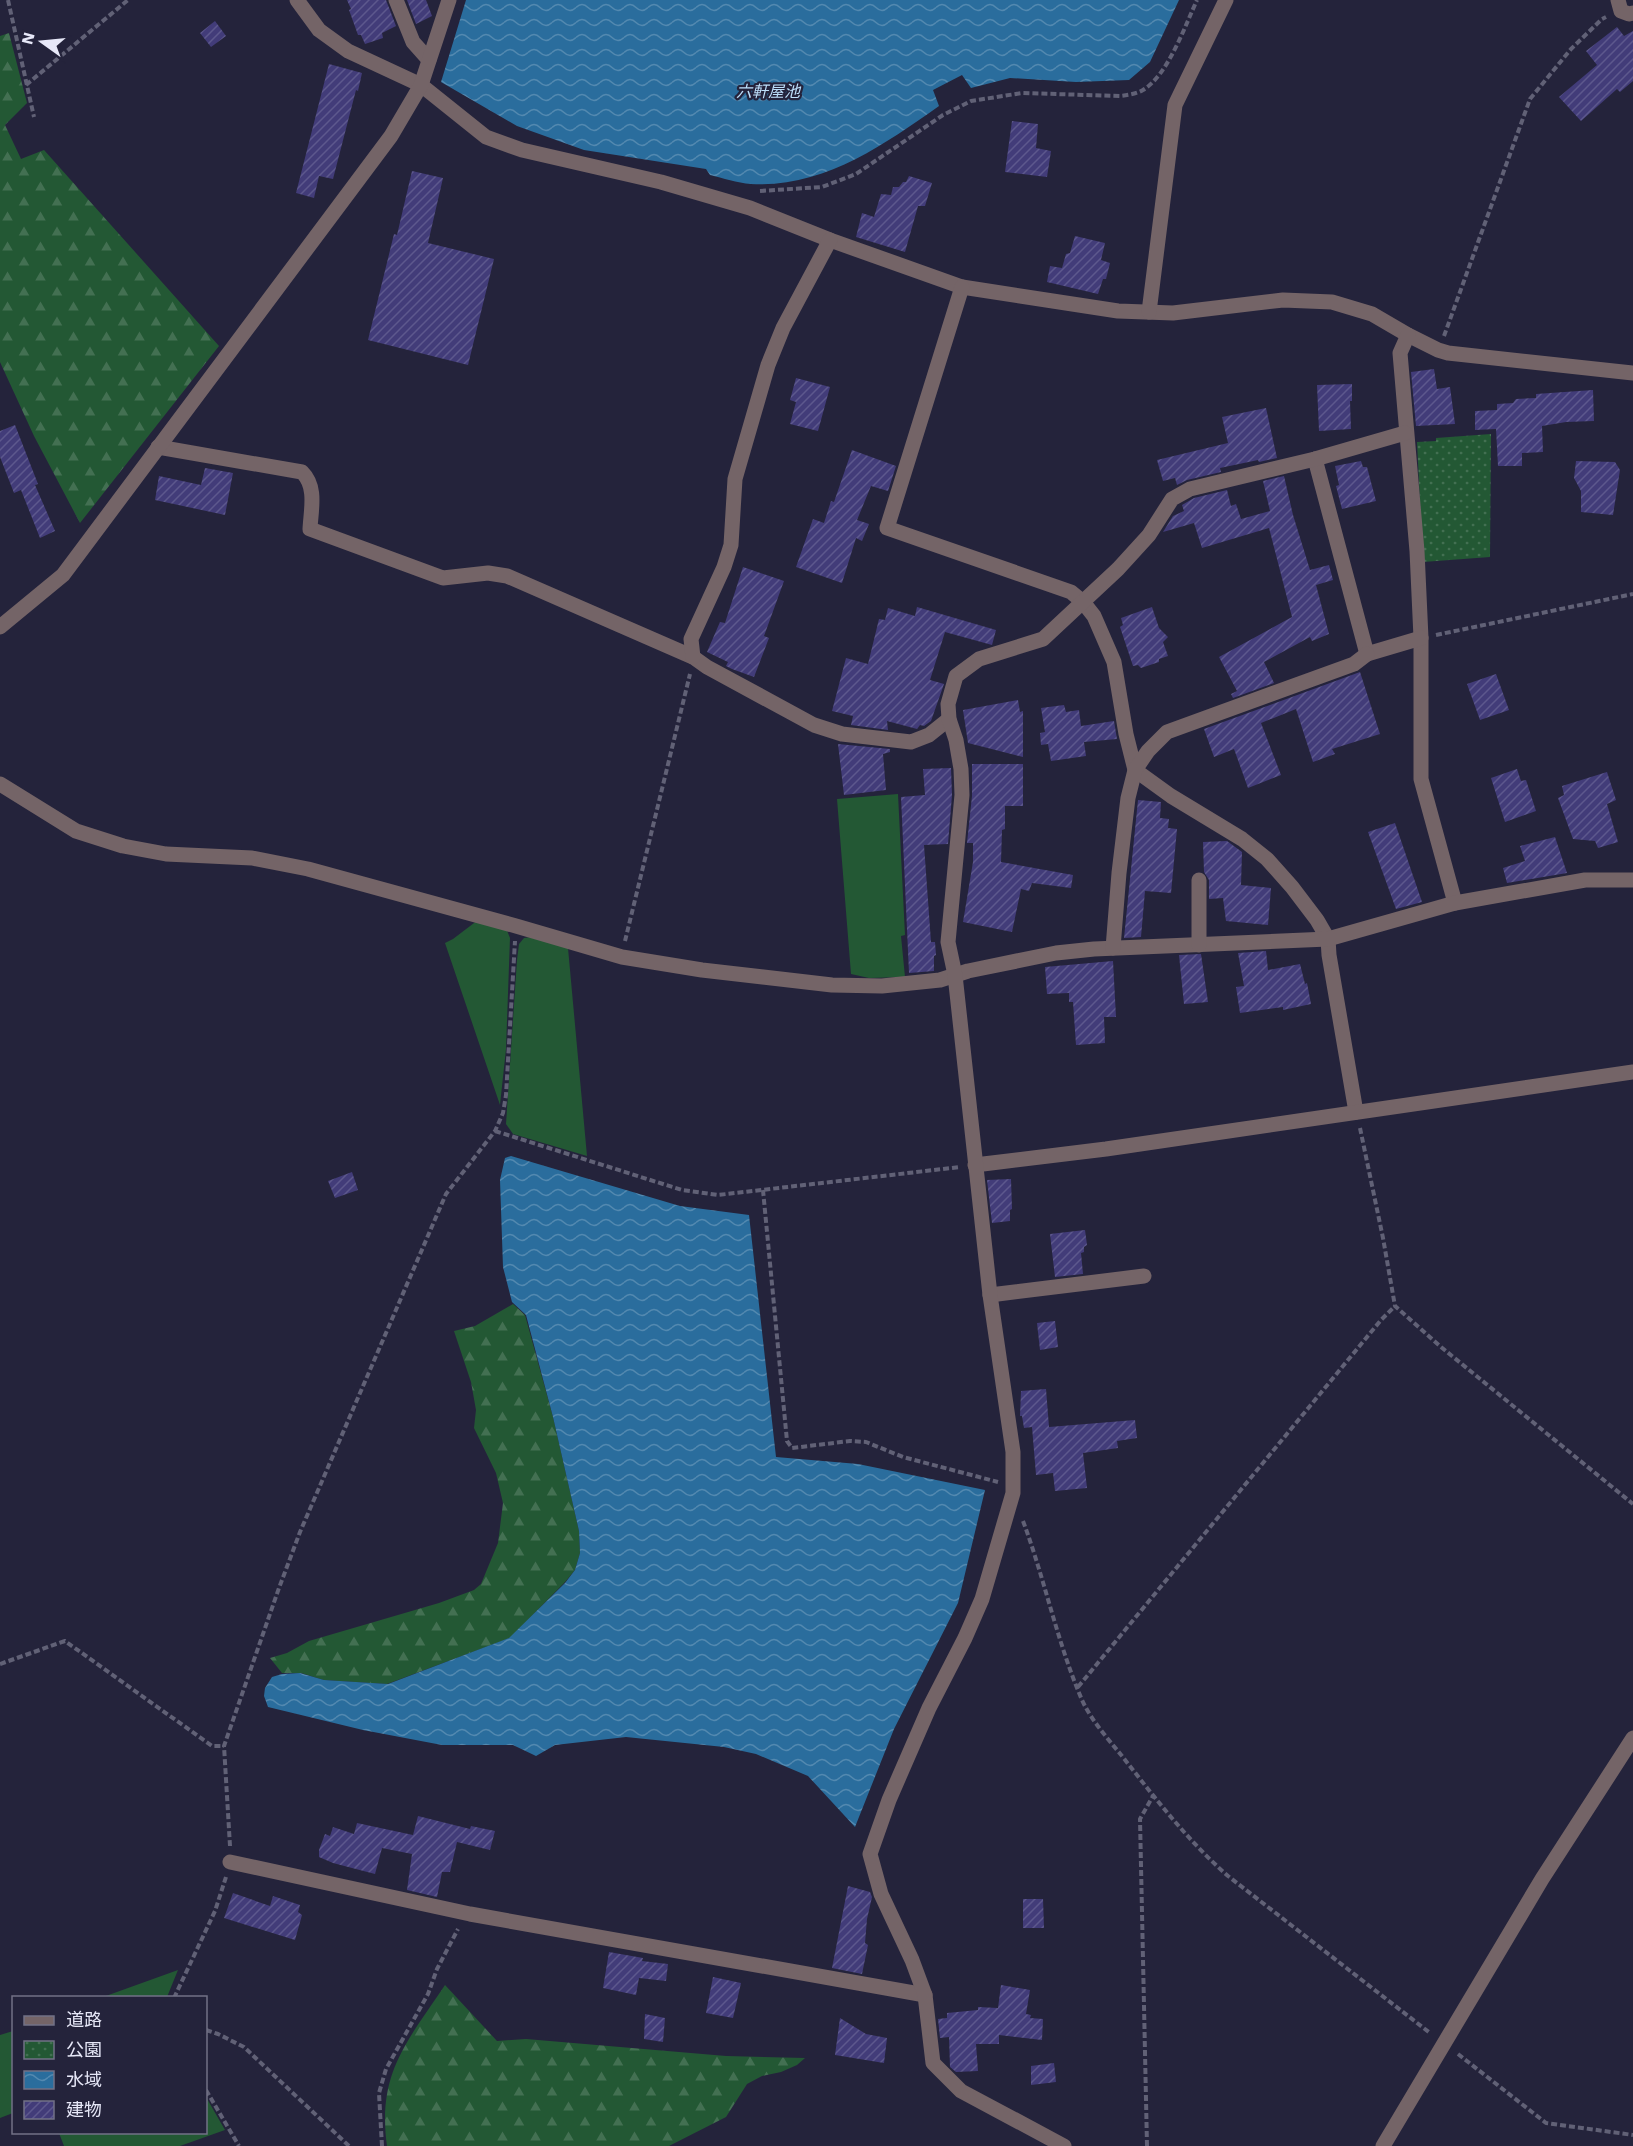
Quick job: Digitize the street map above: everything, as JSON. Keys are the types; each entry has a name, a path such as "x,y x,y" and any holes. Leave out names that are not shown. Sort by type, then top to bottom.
{"street":[{"path":"297,0 319,30 348,51 421,85 486,137 522,150 661,182 750,208 830,240 962,286 1118,311 1173,313 1283,300 1332,302 1372,314 1408,335 1448,353 1633,373"},
{"path":"396,0 413,42 429,60"},
{"path":"0,627 63,575 384,145 421,85 449,0"},
{"path":"1149,312 1174,105 1226,0"},
{"path":"693,657 691,639 724,567 731,545 735,479 768,364 783,328 830,240"},
{"path":"962,286 887,528 1071,592 1083,602 1094,616 1114,662 1126,734 1135,770 1171,796 1242,839 1267,859 1292,887 1328,939 1356,1112"},
{"path":"1408,335 1400,353 1405,433 1417,551 1421,638 1420,779 1455,903"},
{"path":"1064,2146 961,2091 933,2063 925,1995 912,1960 881,1894 870,1854 889,1800 929,1708 982,1599 1013,1493 1013,1452 990,1295 955,975 948,942 962,795 962,769 949,719 948,704 956,676 979,659 1043,639 1118,569 1149,535 1172,499 1190,489 1315,459 1405,433"},
{"path":"158,447 302,472 309,479 312,491 310,529 443,578 488,573 507,576 693,657 707,667 814,725 842,734 911,742 929,735 949,719"},
{"path":"1315,459 1367,654"},
{"path":"1113,948 1128,798 1135,770 1148,751 1167,732 1354,664 1367,654 1421,638"},
{"path":"0,783 76,831 123,846 166,854 252,858 308,869 622,957 702,970 832,985 882,986 940,980 1056,953 1113,948 1328,939 1455,903 1585,880 1633,880"},
{"path":"1199,880 1199,945"},
{"path":"975,1165 1106,1149 1633,1072"},
{"path":"990,1295 1144,1276"},
{"path":"1383,2146 1542,1879 1633,1738"},
{"path":"230,1862 467,1913 925,1995"}],"path":[{"path":"8,0 34,117"},
{"path":"26,85 128,0"},
{"path":"754,192 822,187 856,174 943,115 971,101 1022,93 1120,96 1144,89 1155,80 1167,62 1197,0"},
{"path":"1438,350 1530,99 1571,49 1602,19 1624,8"},
{"path":"1421,638 1633,594"},
{"path":"622,957 693,657"},
{"path":"175,1996 215,1911 230,1862 224,1746 279,1588 300,1532 446,1194 495,1131 503,1113 516,926"},
{"path":"1356,1112 1395,1306 1441,1347 1633,1504"},
{"path":"495,1131 682,1190 718,1195 975,1165"},
{"path":"763,1190 787,1441 792,1448 850,1441 866,1442 903,1457 1001,1482 1013,1493 1037,1559 1055,1626 1078,1688 1092,1716 1153,1796 1203,1854 1228,1876 1546,2123 1633,2135"},
{"path":"1078,1688 1381,1320 1395,1306"},
{"path":"0,1664 65,1641 212,1746 224,1746"},
{"path":"1147,2146 1140,1819 1153,1796"},
{"path":"382,2146 379,2093 386,2068 428,1994 437,1969 467,1913"},
{"path":"207,2030 244,2047 349,2146"},
{"path":"207,2092 239,2146"}],"green space":[{"path":"9,33 27,103 5,125 21,159 44,150 219,346 80,523 34,436 0,362 0,36"},
{"path":"1491,434 1490,557 1423,562 1417,442 1436,441 1436,438"},
{"path":"898,794 905,935 901,936 905,977 869,978 851,974 837,799"},
{"path":"478,920 506,928 510,938 506,1049 500,1105 445,943"},
{"path":"531,937 568,948 587,1156 513,1134 506,1124 519,944 524,938"},
{"path":"513,1304 525,1315 553,1417 579,1531 580,1553 575,1570 510,1638 387,1684 324,1680 301,1673 282,1673 270,1658 287,1653 309,1641 439,1603 474,1590 481,1584 498,1543 503,1503 496,1473 474,1428 476,1410 471,1382 454,1331 475,1326"},
{"path":"178,1970 167,1996 106,1996"},
{"path":"445,1985 497,2041 526,2039 726,2056 805,2058 797,2065 781,2072 762,2076 747,2084 726,2117 669,2146 387,2146 386,2098 391,2078 407,2042"},
{"path":"12,2031 12,2113 0,2118 0,2035"},
{"path":"207,2099 225,2130 180,2146 64,2146 59,2134 207,2134"}],"water":[{"name":"六軒屋池","path":"466,0 1179,0 1150,62 1129,80 1076,82 1010,78 971,88 962,75 933,90 939,106 896,136 851,162 803,179 751,184 710,175 706,169 584,150 517,126 441,82"},
{"path":"511,1156 680,1206 749,1215 776,1457 858,1464 985,1490 958,1603 894,1729 855,1827 808,1776 756,1754 724,1747 626,1737 555,1745 536,1756 513,1745 442,1745 363,1730 268,1707 264,1696 265,1688 272,1677 282,1674 300,1673 324,1680 388,1684 509,1638 565,1583 575,1570 580,1553 579,1531 553,1417 526,1315 512,1302 503,1267 500,1180 505,1158"}],"building":[{"path":"347,0 386,0 396,26 382,33 383,38 365,44 361,35 358,35"},
{"path":"407,0 426,0 432,16 416,24"},
{"path":"215,21 226,36 211,47 200,33"},
{"path":"1617,27 1624,36 1633,31 1633,81 1620,92 1617,89 1581,121 1559,97 1597,65 1586,51"},
{"path":"329,64 362,73 333,179 319,176 314,198 296,193"},
{"path":"1012,121 1038,124 1036,148 1051,151 1047,177 1005,172"},
{"path":"412,171 443,178 428,243 494,259 468,365 368,340"},
{"path":"909,176 932,183 925,206 918,206 905,252 856,237 862,213 874,217 881,194 891,195 893,187 899,187 906,182"},
{"path":"1075,236 1105,243 1101,260 1110,263 1106,279 1103,279 1098,294 1047,282 1050,266 1062,268"},
{"path":"1434,369 1437,389 1450,387 1455,424 1416,426 1411,372"},
{"path":"796,378 830,387 818,431 790,424 796,402 790,400"},
{"path":"1352,384 1351,429 1319,431 1317,385"},
{"path":"1593,390 1594,421 1542,426 1543,452 1522,453 1522,466 1498,466 1496,429 1475,430 1475,411 1497,410 1497,404 1513,403 1516,399 1536,398 1536,394"},
{"path":"1266,408 1277,458 1220,468 1221,472 1187,480 1177,485 1175,478 1163,481 1157,460 1228,443 1222,417"},
{"path":"15,425 38,484 35,485 55,531 40,538 21,490 14,493 0,457 0,431"},
{"path":"852,450 896,466 888,491 871,486 857,520 869,524 862,541 856,538 842,583 796,567 813,519 824,523 831,501 834,502"},
{"path":"1361,461 1363,467 1367,467 1376,501 1342,509 1336,486 1339,485 1335,466"},
{"path":"1576,461 1615,462 1620,470 1613,515 1581,512 1581,491 1574,478"},
{"path":"205,468 233,473 225,515 155,500 159,476 201,485"},
{"path":"1284,476 1310,570 1329,565 1333,580 1316,585 1329,634 1312,641 1310,637 1264,662 1274,683 1233,698 1231,694 1237,691 1219,657 1292,617 1269,528 1202,548 1194,523 1163,532 1173,516 1184,511 1182,505 1194,498 1227,490 1231,506 1236,504 1241,519 1270,511 1263,481"},
{"path":"743,567 784,581 764,636 769,638 754,677 726,666 728,662 707,652 720,622 725,623"},
{"path":"917,607 996,630 992,645 945,632 930,680 944,684 931,721 924,726 920,725 917,729 887,721 888,730 851,725 853,716 832,711 846,658 868,664 879,619 885,620 888,608 915,616"},
{"path":"1152,607 1159,628 1168,637 1163,642 1168,656 1159,659 1159,662 1141,668 1138,665 1133,666 1120,627 1123,625 1121,618"},
{"path":"1360,672 1380,734 1332,749 1335,754 1313,762 1296,709 1261,723 1281,775 1248,788 1234,749 1214,757 1204,729"},
{"path":"1496,674 1509,710 1480,720 1467,684"},
{"path":"1018,700 1020,712 1023,711 1023,757 968,743 963,710"},
{"path":"1064,705 1066,712 1079,710 1081,726 1114,721 1117,739 1084,742 1086,756 1051,761 1048,744 1041,745 1040,733 1045,732 1041,708"},
{"path":"838,744 890,749 890,752 883,754 886,790 844,795"},
{"path":"972,764 1023,764 1023,806 1005,806 1001,862 1073,875 1071,888 1032,883 1029,891 1021,889 1012,932 963,922 973,862 973,843 967,843 972,796"},
{"path":"951,768 952,795 948,844 924,845 931,942 935,942 934,971 909,973 901,797 925,795 923,769"},
{"path":"1517,769 1521,781 1526,780 1536,811 1505,822 1491,778"},
{"path":"1607,772 1616,800 1607,804 1618,842 1598,848 1595,841 1573,839 1558,798 1564,795 1562,786"},
{"path":"1138,800 1161,802 1160,818 1169,819 1168,828 1177,829 1171,893 1145,891 1141,937 1124,938"},
{"path":"1395,823 1422,902 1396,909 1368,832"},
{"path":"1555,837 1567,873 1507,883 1503,868 1525,861 1520,846"},
{"path":"1227,841 1242,852 1241,885 1271,888 1268,925 1226,921 1223,898 1209,899 1209,880 1204,872 1203,842"},
{"path":"1266,951 1268,970 1300,964 1311,1004 1283,1010 1283,1007 1240,1013 1236,987 1244,986 1238,953"},
{"path":"1201,954 1208,1002 1184,1004 1179,955"},
{"path":"1113,961 1116,1017 1104,1017 1105,1043 1076,1045 1073,1002 1069,1002 1069,993 1047,994 1045,967"},
{"path":"352,1172 358,1190 335,1198 328,1181"},
{"path":"1011,1179 1010,1221 992,1223 987,1180"},
{"path":"1085,1230 1087,1245 1081,1253 1083,1274 1055,1277 1050,1234"},
{"path":"1055,1321 1058,1347 1040,1350 1037,1323"},
{"path":"1046,1389 1049,1427 1135,1420 1137,1438 1117,1441 1118,1448 1083,1453 1087,1488 1055,1491 1053,1473 1036,1475 1032,1427 1024,1428 1022,1416 1020,1416 1021,1391"},
{"path":"418,1816 470,1829 471,1826 495,1831 490,1850 457,1842 450,1872 442,1872 437,1897 407,1890 412,1854 382,1848 375,1874 319,1857 325,1834 330,1836 333,1827 354,1834 357,1823 413,1835"},
{"path":"848,1886 870,1892 872,1897 865,1943 868,1945 862,1974 832,1968"},
{"path":"233,1893 270,1906 273,1896 300,1905 298,1912 302,1915 295,1940 224,1918"},
{"path":"1023,1899 1043,1899 1044,1928 1023,1928"},
{"path":"609,1952 643,1958 642,1961 668,1964 666,1981 639,1978 636,1995 603,1988"},
{"path":"713,1977 741,1983 733,2018 706,2013"},
{"path":"1001,1985 1030,1990 1026,2014 1031,2015 1030,2018 1043,2019 1042,2040 999,2035 999,2044 976,2044 978,2071 956,2072 950,2067 949,2037 940,2038 938,2019 947,2018 947,2013 978,2010 978,2007 998,2008"},
{"path":"645,2014 665,2018 663,2042 644,2039"},
{"path":"840,2018 866,2034 887,2038 884,2063 835,2055"},
{"path":"1054,2063 1056,2082 1031,2085 1031,2066"}]}
